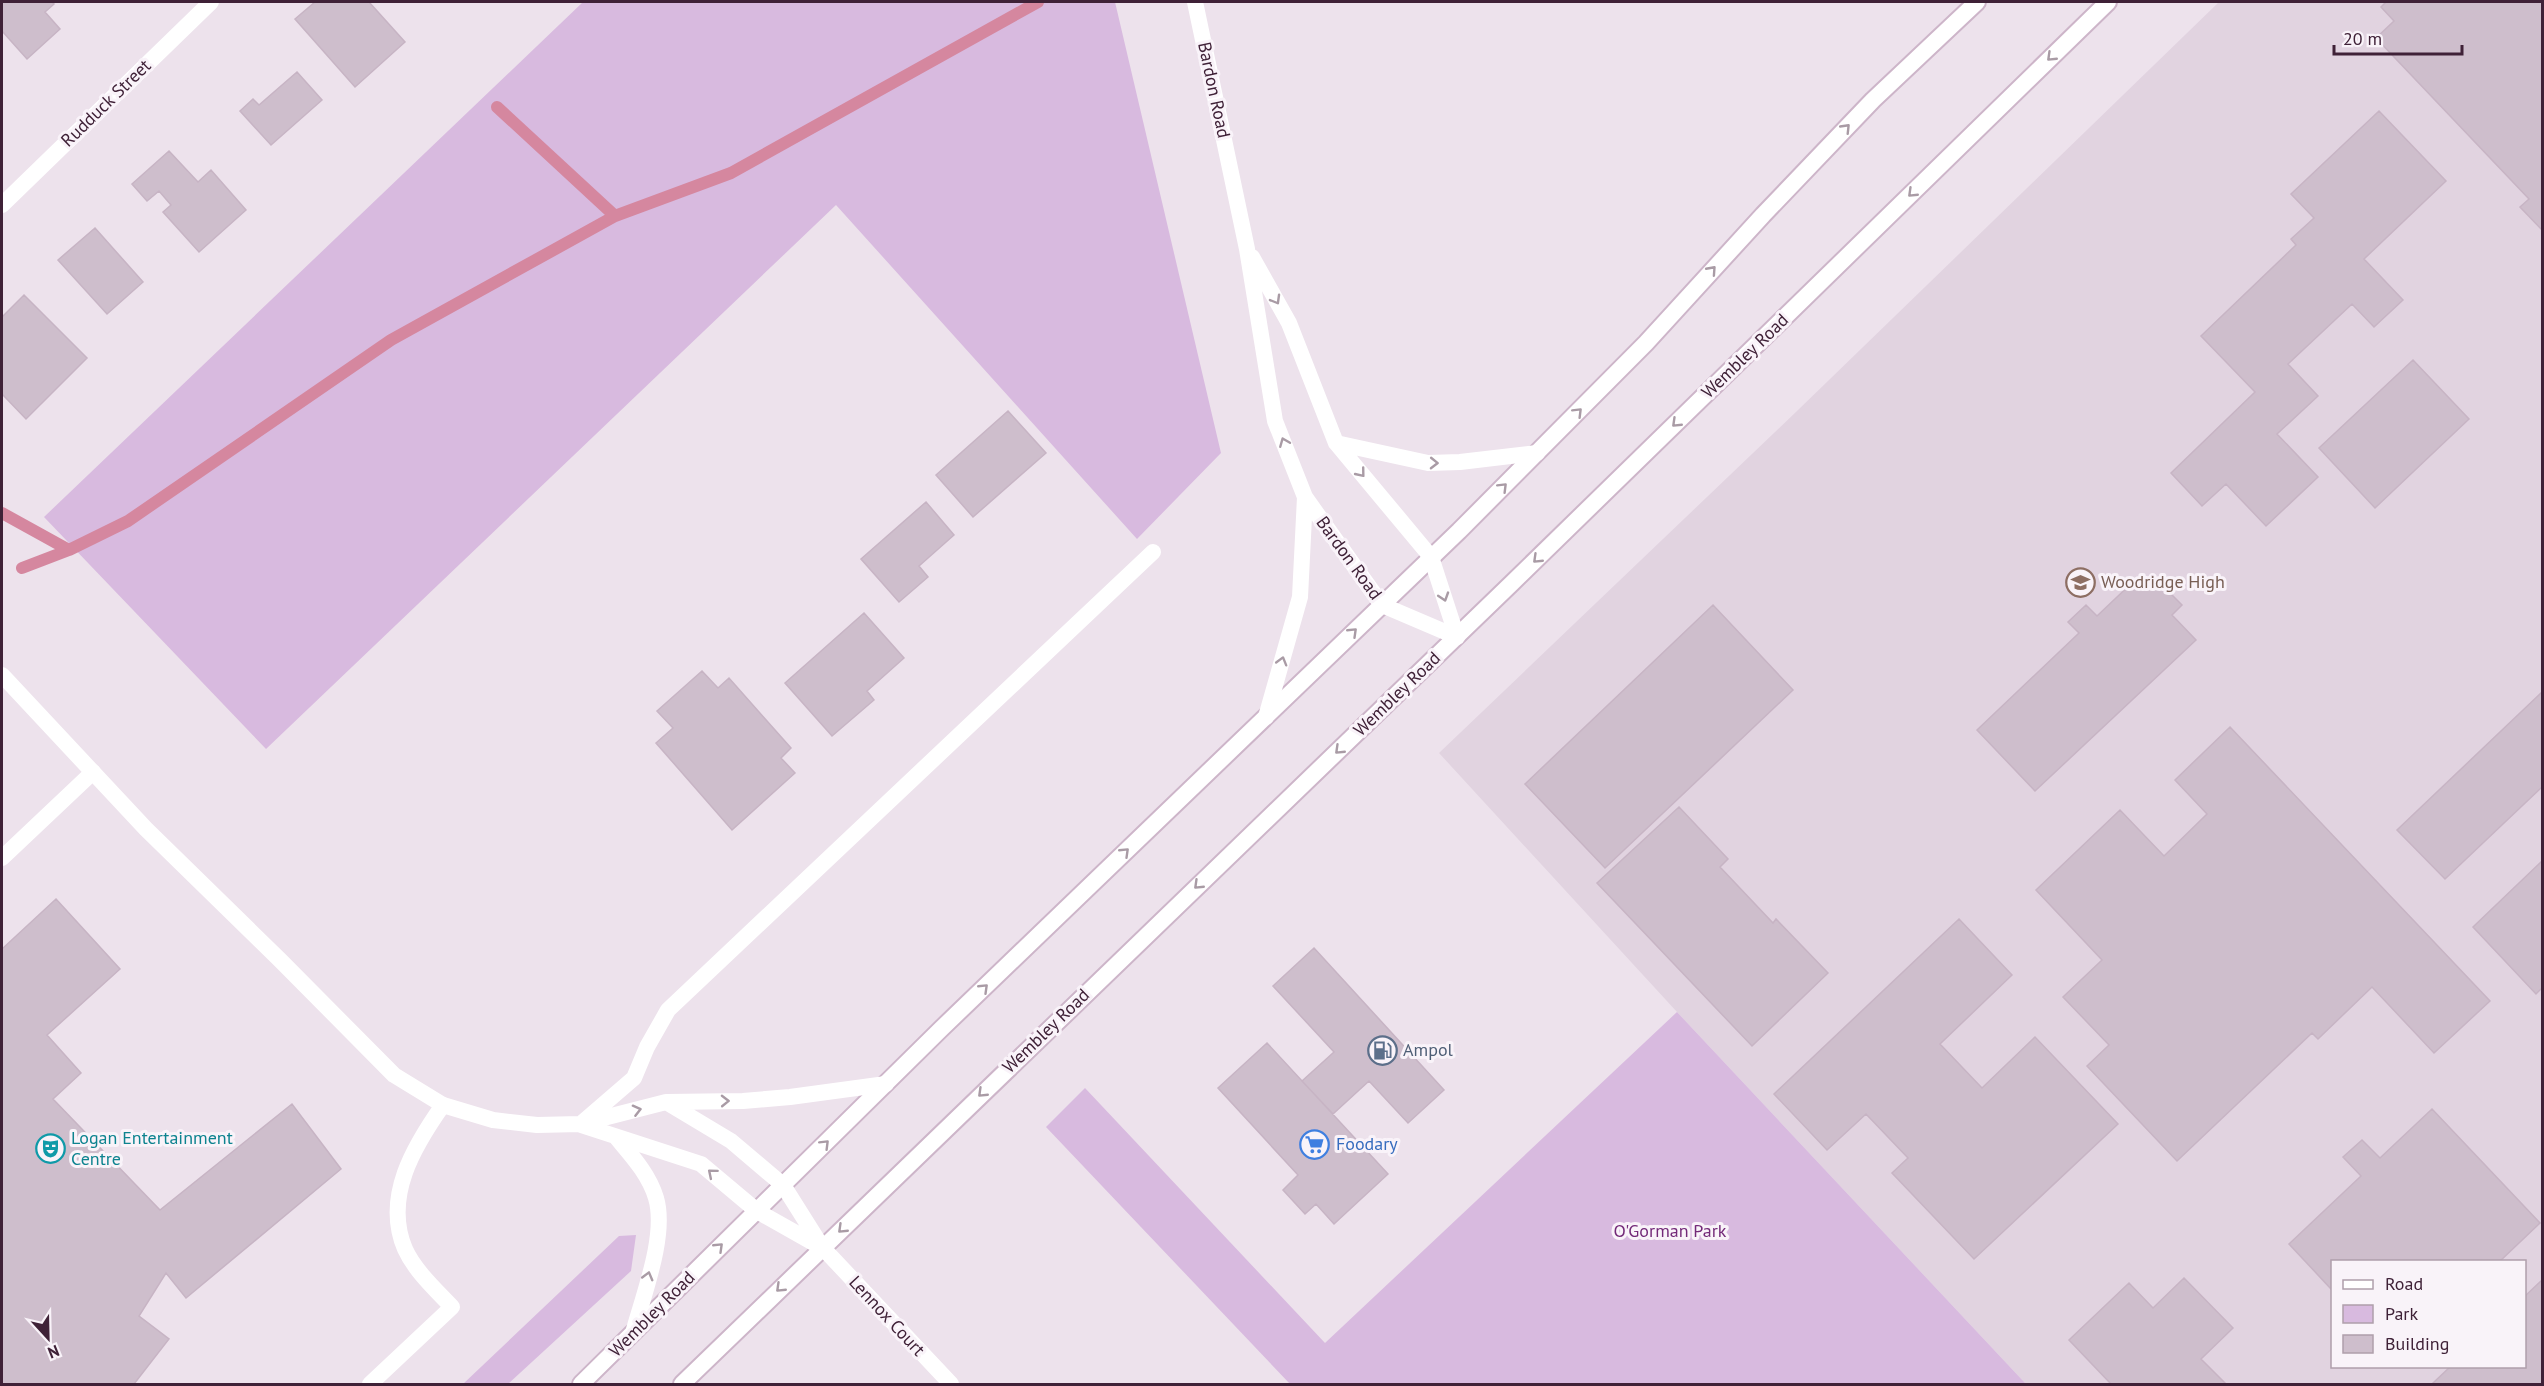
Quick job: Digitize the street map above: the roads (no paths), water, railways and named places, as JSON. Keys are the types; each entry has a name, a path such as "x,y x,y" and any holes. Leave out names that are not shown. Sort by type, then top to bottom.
{"street":[{"name":"Rudduck Street","path":"2,205 211,2"},
{"name":"Bardon Road","path":"1195,2 1247,249 1275,421 1305,497 1382,605 1456,637"},
{"name":"Wembley Road","path":"581,1384 886,1084 1537,453 1646,343 1762,215 1873,100 1977,2"},
{"name":"Wembley Road","path":"682,1384 1456,637 2108,2"},
{"name":"Bardon Road","path":"1247,249 1289,323 1336,442 1431,557 1456,637"},
{"path":"1336,442 1428,463 1460,462 1537,453"},
{"path":"1266,717 1300,597 1305,497"},
{"path":"580,1125 634,1078 647,1047 668,1010 1153,552"},
{"path":"2,675 146,829 394,1075 443,1104 493,1120 537,1125 580,1125 666,1102 778,1098 886,1084"},
{"path":"2,858 93,772"},
{"path":"666,1102 731,1142 783,1185 822,1247"},
{"path":"370,1384 452,1307 426,1279 406,1250 397,1217 400,1188 418,1140 443,1104"},
{"path":"580,1125 701,1164 757,1211 822,1247"},
{"path":"615,1136 646,1177 657,1199 658,1229 654,1252 633,1333"},
{"name":"Lennox Court","path":"822,1247 951,1384"}],"waterway":[{"path":"22,568 69,550 128,521 391,340 615,216 731,173 1038,2"},
{"path":"497,107 615,216"},
{"path":"2,513 69,550"}],"place":[{"name":"Woodridge High","path":"2080,582"},
{"name":"Ampol","path":"1382,1050"},
{"name":"Foodary","path":"1315,1144"},
{"name":"Logan Entertainment Centre","path":"50,1148"}],"park label":[{"name":"O'Gorman Park","path":"1670,1231"}]}
